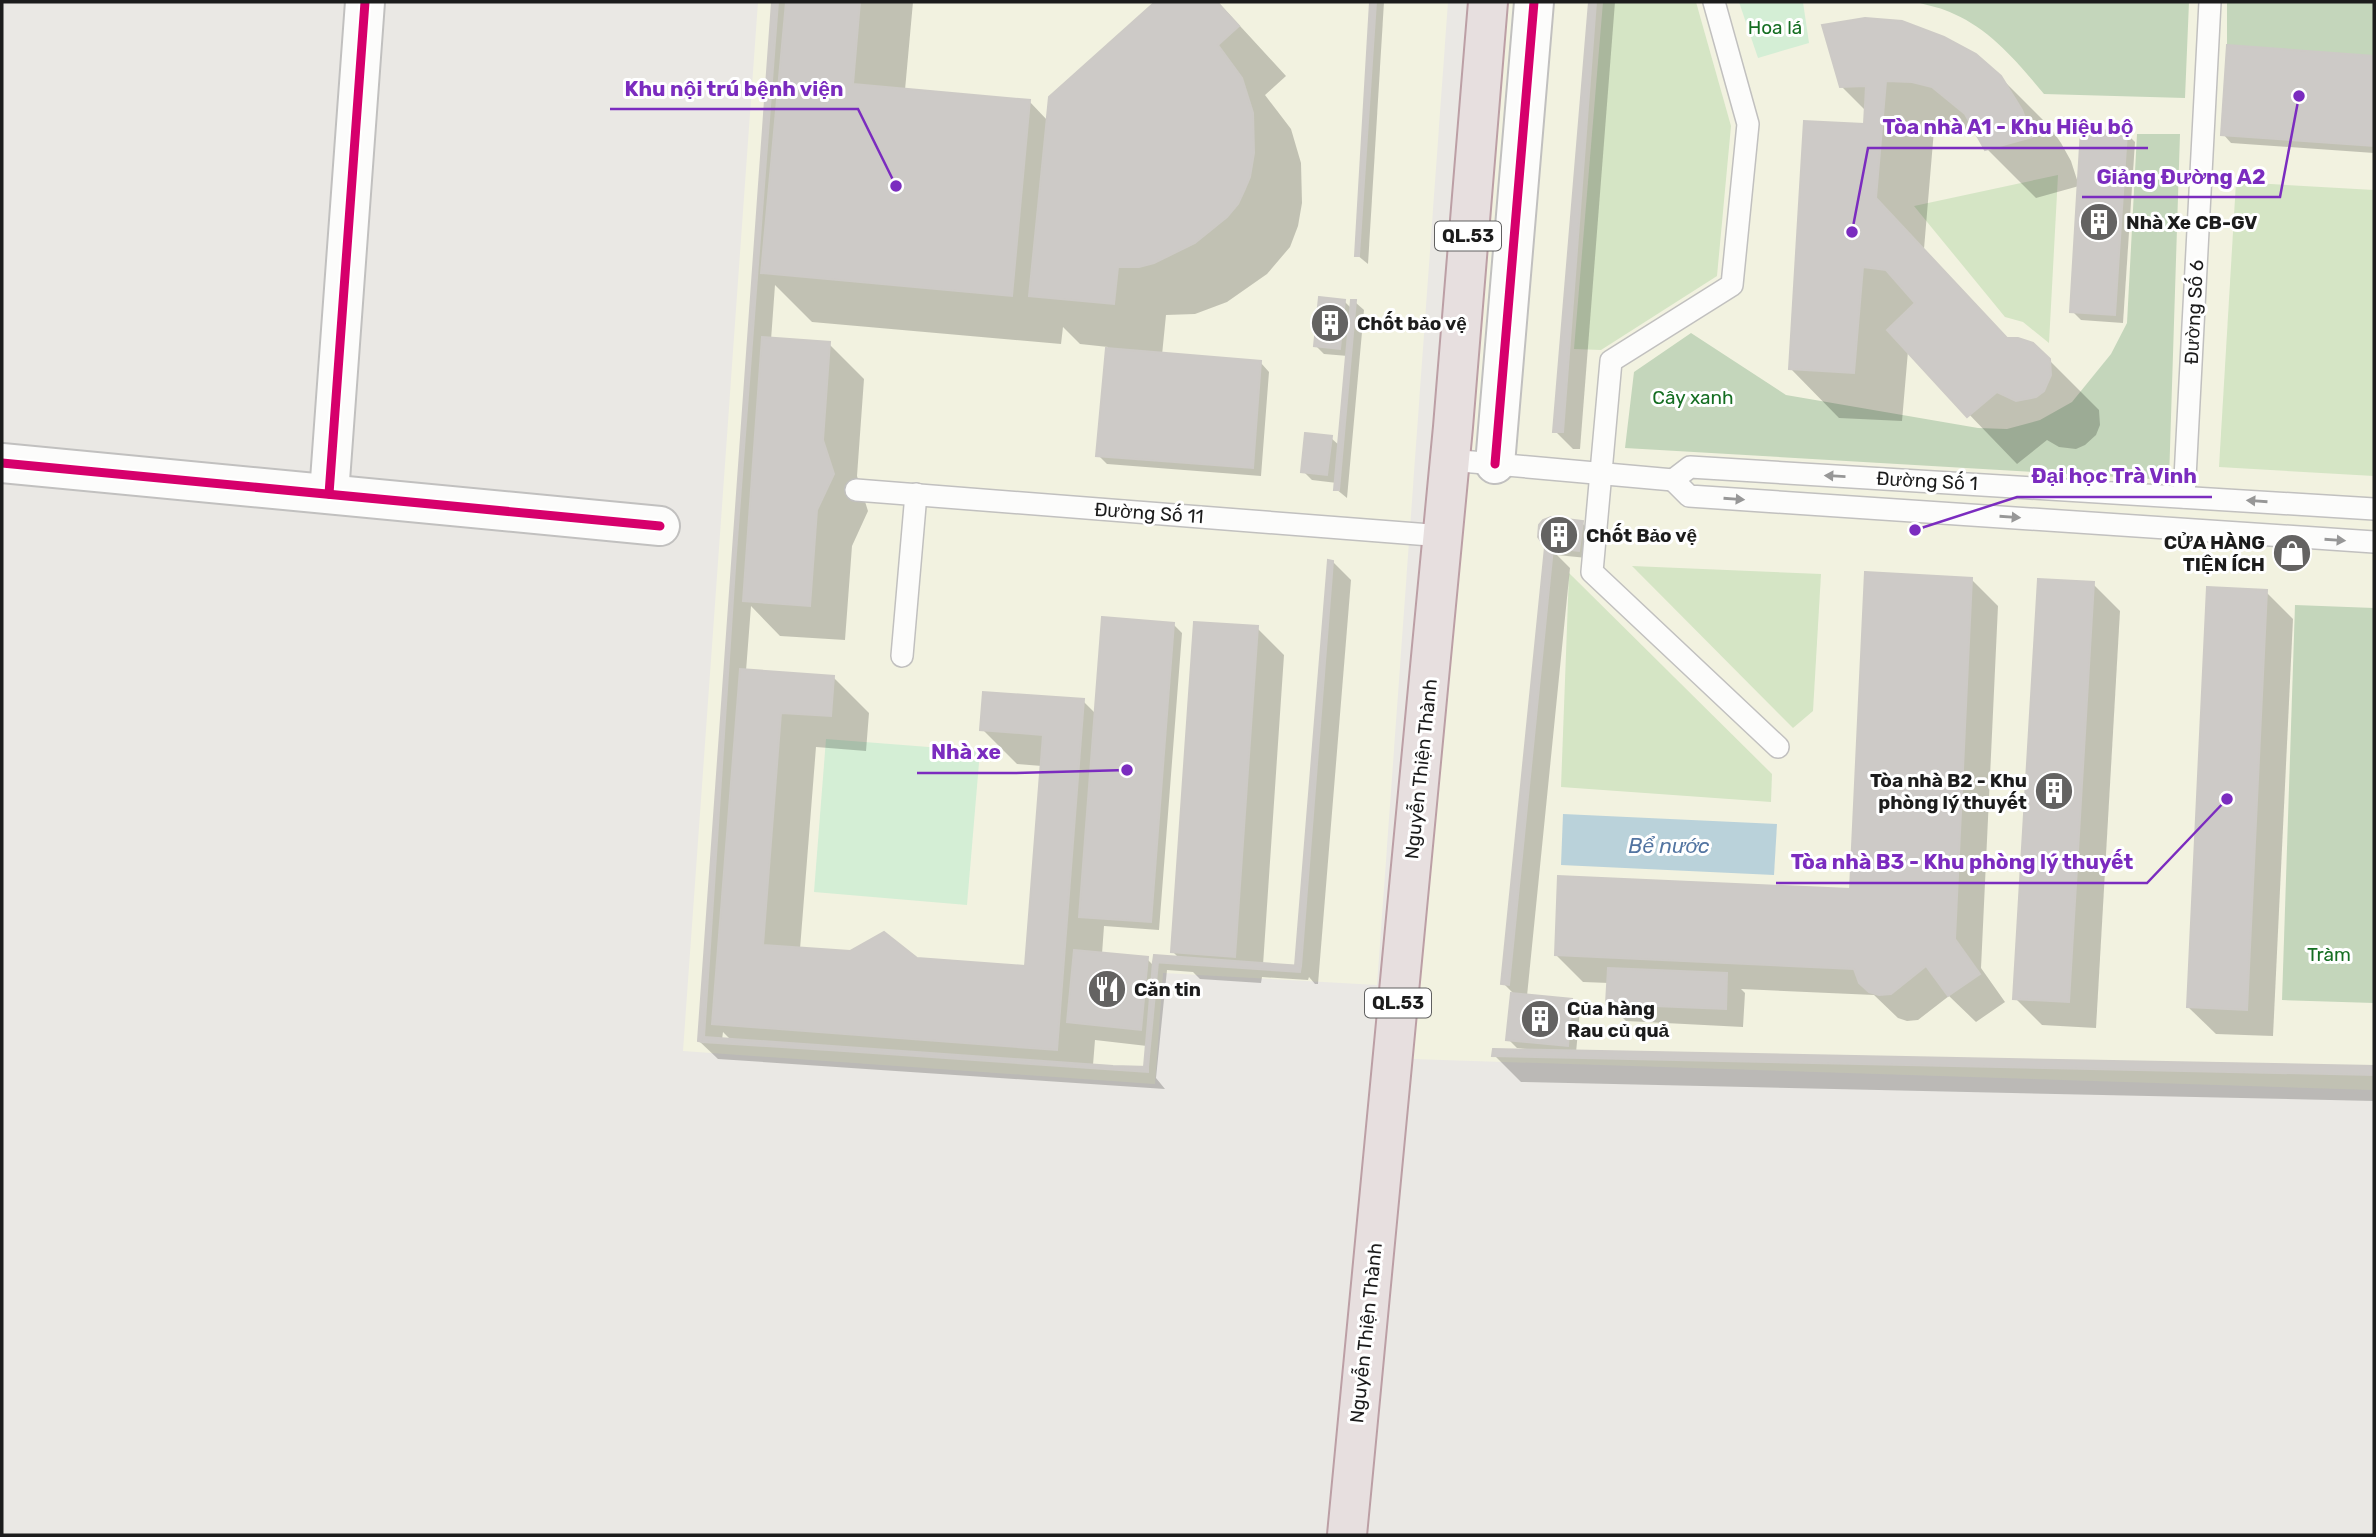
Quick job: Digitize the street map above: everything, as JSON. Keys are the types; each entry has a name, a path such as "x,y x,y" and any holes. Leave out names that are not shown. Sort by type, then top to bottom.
{"highway":[{"name":"Nguyễn Thiện Thành","path":"1347,1535 1450,460 1488,2"}],"street":[{"path":"329,494 365,2"},
{"path":"1495,464 1534,2"},
{"path":"2,463 660,526"}],"lane":[{"path":"1714,2 1748,124 1732,285 1611,361 1592,572 1778,747"},
{"name":"Đường Số 6","path":"2184,496 2210,2"},
{"path":"1450,460 1673,480 1689,496 2374,542"},
{"name":"Đường Số 1","path":"1673,480 1690,467 2374,509"},
{"name":"Đường Số 11","path":"856,490 1443,536"},
{"path":"902,656 916,494"}],"shaded area":[{"path":"758,2 1448,2 1377,985 1163,973 1155,1084 683,1051"},
{"path":"1498,2 2374,2 2374,1090 1412,1059"}],"green space":[{"path":"1603,2 1696,2 1731,126 1717,276 1601,350 1574,349"},
{"name":"Hoa lá","path":"1739,2 1803,2 1809,43 1758,58"},
{"path":"1917,2 2189,2 2185,98 2044,94 2014,60 1980,29 1950,12"},
{"path":"2227,2 2374,2 2374,56 2227,45"},
{"name":"Cây xanh","path":"2137,134 2180,134 2169,480 1625,448 1634,372 1691,333 1786,395 1978,428 2007,429 2040,420 2072,402 2111,354 2127,323"},
{"path":"2058,175 2049,343 2023,322 2005,317 1914,206"},
{"path":"2236,182 2374,190 2374,476 2219,467"},
{"path":"1632,566 1821,574 1813,711 1793,728"},
{"path":"1569,573 1772,774 1771,802 1561,787"},
{"name":"Tràm","path":"2295,605 2374,608 2374,1003 2282,1000"},
{"path":"826,739 980,751 967,905 814,892"}],"water":[{"name":"Bể nước","path":"1563,814 1777,824 1774,875 1561,865"}],"building":[{"path":"772,2 778,2 736,553 703,1042 698,1041"},
{"path":"786,2 860,2 853,84 1030,100 1012,296 761,273"},
{"path":"1155,2 1217,2 1239,26 1218,45 1242,78 1253,113 1254,153 1250,177 1244,191 1227,217 1195,243 1154,263 1139,267 1118,267 1114,304 1029,296 1049,97"},
{"path":"1370,2 1376,2 1359,256 1355,256"},
{"path":"1589,2 1596,2 1563,432 1553,432"},
{"path":"1865,18 1902,21 1944,37 1976,54 2001,76 2022,110 2032,137 1985,150 1965,114 1932,87 1912,82 1886,81 1876,198 2007,338 2033,343 2050,359 2051,375 2044,391 2036,397 2016,401 1997,392 1967,417 1887,330 1915,303 1886,270 1863,267 1854,373 1789,369 1804,121 1864,124 1866,86 1840,87 1822,25"},
{"path":"2227,45 2374,56 2374,146 2221,135"},
{"name":"Nhà Xe CB-GV","path":"2081,129 2127,132 2115,315 2070,312"},
{"name":"Chốt bảo vệ","path":"1319,297 1345,300 1340,349 1314,346"},
{"path":"1351,300 1356,300 1339,490 1334,490"},
{"path":"762,337 830,342 823,440 834,474 817,510 810,606 743,601"},
{"path":"1106,348 1261,361 1253,468 1096,456"},
{"path":"1305,433 1332,436 1327,475 1301,472"},
{"name":"Chốt Bảo vệ","path":"1551,517 1583,521 1579,551 1545,547 1538,537 1539,525"},
{"path":"1545,547 1553,548 1509,985 1501,984"},
{"path":"1328,560 1333,561 1301,966 1295,966"},
{"path":"1865,572 1972,578 1955,939 1980,974 1948,996 1926,966 1891,994 1879,995 1869,992 1859,983 1854,969 1555,955 1558,876 1850,889"},
{"name":"Tòa nhà B2 - Khu phòng lý thuyết","path":"2038,579 2094,582 2069,1002 2013,999"},
{"path":"2207,587 2267,590 2247,1010 2187,1007"},
{"path":"1102,617 1174,623 1151,922 1079,917"},
{"path":"1194,622 1258,626 1235,957 1171,952"},
{"path":"740,669 834,676 831,716 781,713 763,945 850,951 884,932 917,958 1025,966 1043,735 980,730 983,692 1084,699 1057,1050 712,1024"},
{"name":"Căn tin","path":"1074,950 1148,957 1141,1030 1067,1022"},
{"path":"1154,955 1301,966 1300,972 1153,962"},
{"path":"1153,962 1158,962 1148,1067 1144,1067"},
{"path":"1608,968 1727,973 1726,1009 1606,1004"},
{"name":"Của hàng Rau củ quả","path":"1511,993 1572,999 1568,1046 1506,1040"},
{"path":"704,1037 1148,1067 1148,1072 703,1042"},
{"path":"1493,1049 2374,1066 2374,1075 1492,1056"}],"cycle path":[{"path":"329,494 365,2"},
{"path":"1495,464 1534,2"},
{"path":"2,463 660,526"}],"place":[{"name":"Giảng Đường A2","path":"2299,96"},
{"name":"Khu nội trú bệnh viện","path":"896,186"},
{"name":"Nhà Xe CB-GV","path":"2099,222"},
{"name":"Tòa nhà A1 - Khu Hiệu bộ","path":"1852,232"},
{"name":"Chốt bảo vệ","path":"1330,323"},
{"name":"Đại học Trà Vinh","path":"1915,530"},
{"name":"Chốt Bảo vệ","path":"1559,535"},
{"name":"CỬA HÀNG TIỆN ÍCH","path":"2292,553"},
{"name":"Nhà xe","path":"1127,770"},
{"name":"Tòa nhà B2 - Khu phòng lý thuyết","path":"2054,791"},
{"name":"Tòa nhà B3 - Khu phòng lý thuyết","path":"2227,799"},
{"name":"Căn tin","path":"1107,989"},
{"name":"Của hàng Rau củ quả","path":"1540,1019"}]}
